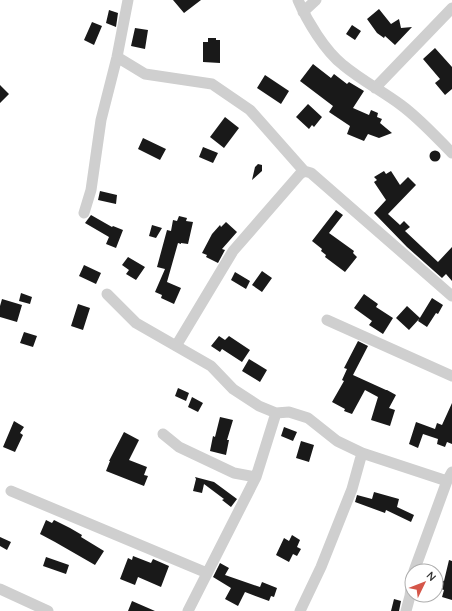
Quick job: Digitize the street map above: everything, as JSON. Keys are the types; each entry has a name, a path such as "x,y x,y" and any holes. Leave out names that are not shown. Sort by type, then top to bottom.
{"street":[{"path":"84,213 91,190 100,120 117,57 128,0"},
{"path":"298,0 303,12 324,45 342,64 401,106 429,130 452,154"},
{"path":"303,12 316,0"},
{"path":"374,88 452,8"},
{"path":"117,57 145,74 212,84 250,110 304,170 311,173 452,296"},
{"path":"176,346 233,251 304,170"},
{"path":"107,294 136,323 211,366 233,390 259,406 276,413 289,412 308,418 337,441 362,454 449,482 417,563"},
{"path":"327,320 452,376"},
{"path":"188,611 256,477 276,413"},
{"path":"164,434 179,447 234,473 256,477"},
{"path":"300,611 321,567 350,496 362,454"},
{"path":"11,491 208,573"},
{"path":"0,589 48,611"}],"building":[{"path":"173,0 201,0 184,13"},
{"path":"379,9 391,24 399,19 401,28 412,27 395,45 385,36 384,38 377,33 367,19"},
{"path":"109,10 118,13 116,27 106,23"},
{"path":"92,22 102,26 94,45 84,40"},
{"path":"352,25 361,31 355,40 346,34"},
{"path":"135,28 148,30 145,49 131,46"},
{"path":"208,38 216,38 216,40 220,40 220,63 203,62 203,42 208,42"},
{"path":"435,48 452,67 452,89 445,95 435,83 440,79 423,59"},
{"path":"313,64 331,78 334,74 347,84 349,82 364,91 353,108 369,115 371,110 378,113 377,117 382,119 380,123 392,133 379,138 368,134 364,141 347,134 350,126 329,112 333,106 300,81"},
{"path":"265,75 289,91 281,104 257,88"},
{"path":"0,85 9,94 0,103"},
{"path":"308,104 322,117 314,127 312,125 309,129 296,117"},
{"path":"225,117 239,128 224,148 210,137"},
{"path":"143,138 166,149 160,160 138,149"},
{"path":"203,147 218,153 213,163 199,157"},
{"path":"435,150 439,152 441,156 439,160 435,162 431,160 429,156 431,152"},
{"path":"258,164 262,165 262,171 252,180 255,167"},
{"path":"384,171 386,174 391,171 400,185 408,177 416,185 388,214 400,225 404,221 410,227 405,231 438,262 452,247 452,281 446,274 442,278 407,247 374,213 386,200 374,182 377,180 374,177"},
{"path":"100,191 117,195 116,204 98,200"},
{"path":"336,210 343,215 329,233 354,251 353,253 357,257 345,272 325,257 326,255 321,251 322,249 312,241"},
{"path":"91,215 112,227 113,226 123,230 116,248 106,244 109,237 85,223"},
{"path":"179,216 187,218 186,221 193,222 188,244 178,243 167,282 181,288 174,304 161,298 162,295 155,292 165,269 157,267 167,230 171,231 173,220 177,221"},
{"path":"226,222 237,232 222,249 225,250 218,263 206,257 207,255 202,253 212,234 220,225 221,227"},
{"path":"152,225 162,228 156,238 149,236"},
{"path":"128,257 145,267 136,280 126,274 129,270 122,265"},
{"path":"84,265 101,273 96,284 79,276"},
{"path":"262,271 272,278 262,292 252,285"},
{"path":"235,272 250,281 246,289 231,280"},
{"path":"21,293 32,297 30,304 19,301"},
{"path":"364,294 378,304 376,307 393,318 383,334 369,325 372,321 354,308"},
{"path":"432,298 443,305 438,314 436,313 427,327 418,321"},
{"path":"2,299 22,305 17,322 0,317 0,306"},
{"path":"78,304 90,308 83,330 71,326"},
{"path":"407,306 420,318 409,330 396,318"},
{"path":"24,332 37,336 33,347 20,343"},
{"path":"219,336 225,340 229,336 250,350 242,362 222,349 220,352 211,346"},
{"path":"358,341 368,346 353,375 396,395 389,408 395,410 390,426 371,420 378,397 365,390 352,414 344,411 345,409 332,402 344,381 342,380 347,369 344,368"},
{"path":"249,359 267,370 260,382 242,371"},
{"path":"178,388 189,393 186,401 175,396"},
{"path":"192,397 203,403 198,412 188,407"},
{"path":"452,403 452,444 447,442 445,447 437,444 438,439 423,434 418,448 409,444 416,422 435,429 437,423 442,425"},
{"path":"220,417 233,420 227,440 229,440 226,455 210,451 213,436 215,437"},
{"path":"14,421 24,427 20,433 23,435 15,452 3,447"},
{"path":"284,427 297,432 293,441 281,436"},
{"path":"124,432 139,440 129,460 147,467 144,475 148,476 144,486 106,471 109,461"},
{"path":"301,441 314,445 309,462 296,458"},
{"path":"195,477 214,482 237,499 231,507 222,500 224,499 204,484 202,493 193,491 196,479"},
{"path":"374,492 399,499 397,507 414,515 411,522 386,510 385,513 355,502 357,495 372,499"},
{"path":"46,520 52,523 54,520 70,528 82,535 81,537 104,551 95,565 40,534"},
{"path":"292,535 300,540 297,547 301,549 297,556 293,554 289,562 276,555 284,538 289,541"},
{"path":"0,537 11,542 7,550 0,546"},
{"path":"133,556 151,563 153,559 169,566 161,587 138,577 135,585 120,579 128,558 132,560"},
{"path":"46,557 69,565 66,574 43,566"},
{"path":"449,560 452,561 452,600 444,598 444,581"},
{"path":"220,563 229,568 225,575 260,587 262,582 277,588 274,597 271,596 269,601 245,592 238,606 225,599 231,588 213,577"},
{"path":"394,599 401,601 399,611 391,611"},
{"path":"132,601 155,611 128,611"}]}
